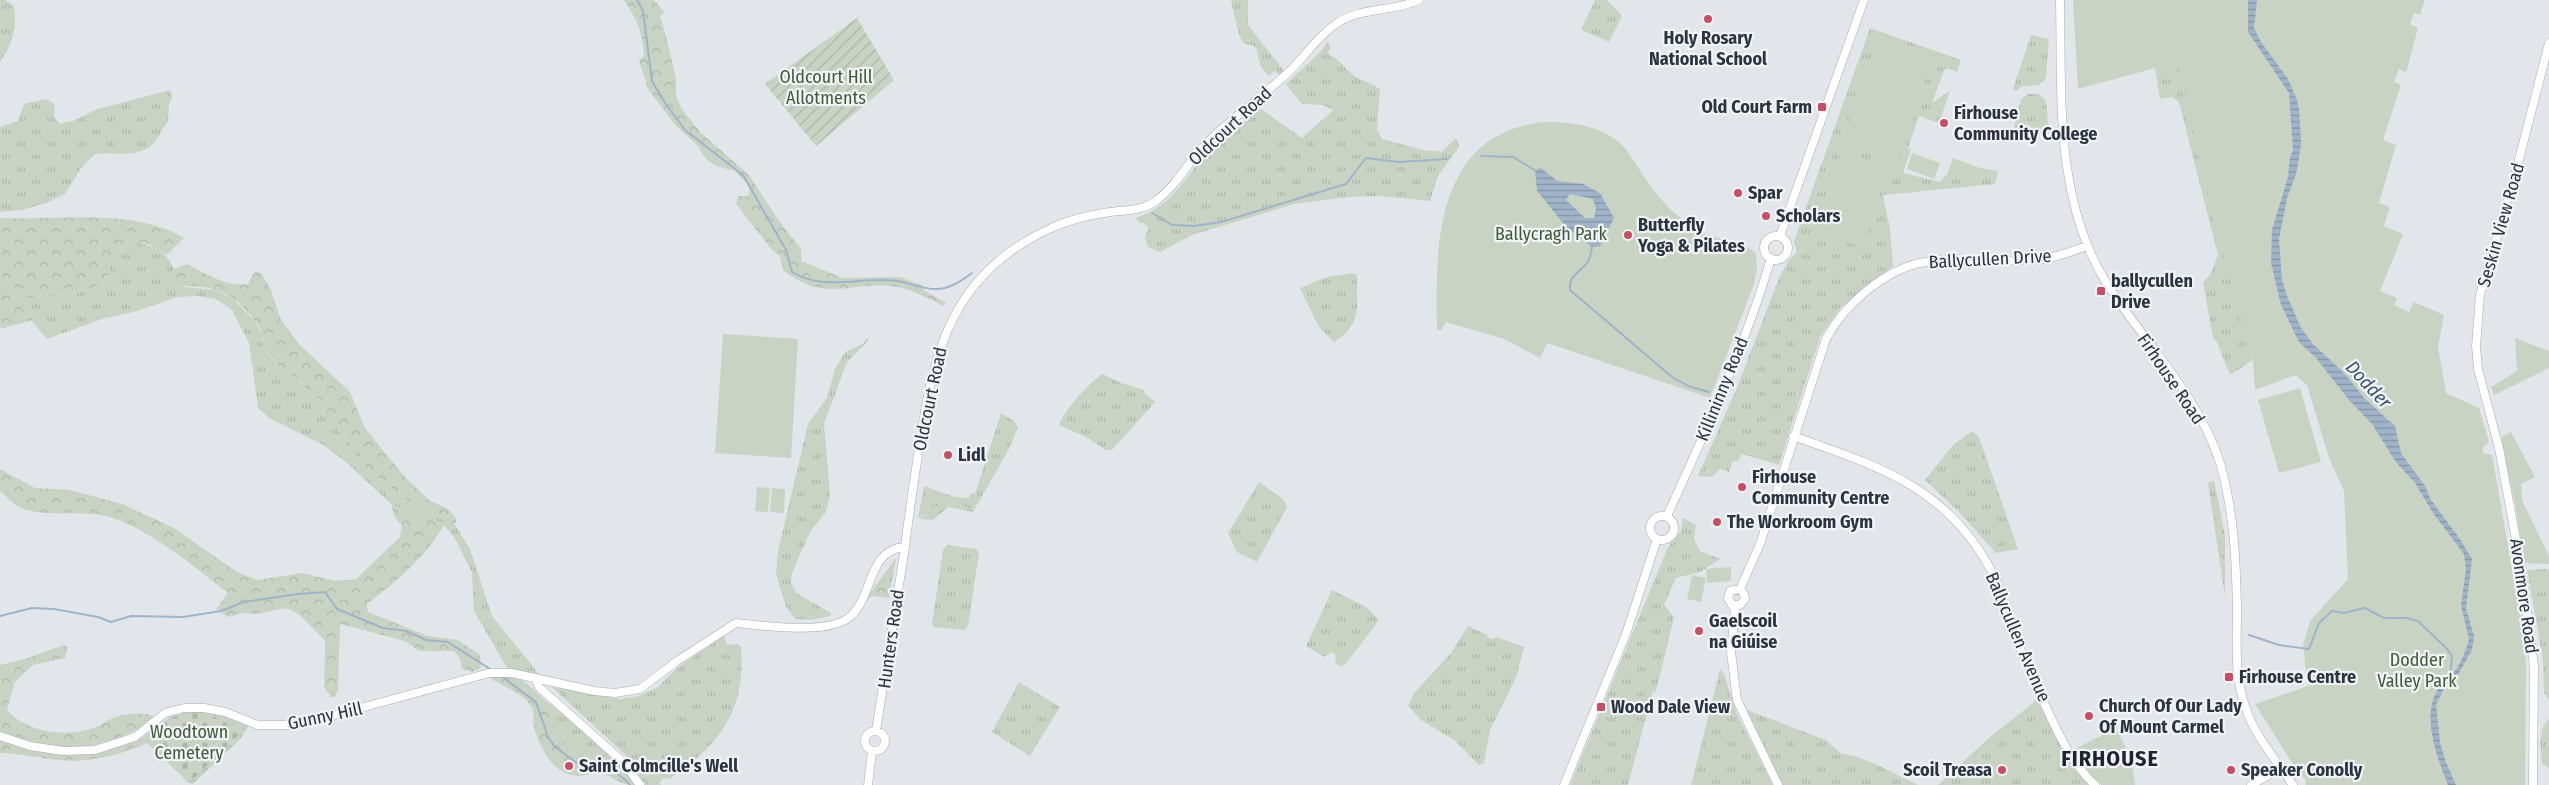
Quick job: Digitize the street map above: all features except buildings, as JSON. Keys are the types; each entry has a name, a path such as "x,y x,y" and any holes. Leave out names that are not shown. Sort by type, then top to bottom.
{"street":[{"name":"Oldcourt Road","path":"905,548 924,418 938,352 954,315 979,280 1010,252 1048,229 1077,218 1111,212 1131,211 1155,202 1202,149 1289,71 1337,23 1363,13 1407,5 1419,0"},
{"name":"Killininny Road","path":"1780,236 1864,0"},
{"name":"Firhouse Road","path":"2060,0 2061,72 2067,171 2074,209 2087,246 2106,282 2188,400 2219,460 2233,522 2240,688 2251,722 2293,785"},
{"name":"Seskin View Road","path":"2488,410 2477,361 2476,346 2480,295 2515,175 2549,43"},
{"name":"Killininny Road","path":"1773,236 1780,236 1786,241 1788,251 1779,259 1771,258 1765,252 1766,241 1773,236"},
{"name":"Ballycullen Drive","path":"1740,589 1755,558 1820,355 1833,325 1860,297 1882,281 1906,268 1925,262 2042,259 2087,246"},
{"name":"Killininny Road","path":"1667,516 1726,383 1761,291 1771,258"},
{"name":"Avonmore Road","path":"2488,410 2495,433 2521,566 2534,667 2533,785"},
{"name":"Ballycullen Avenue","path":"1793,436 1854,457 1912,484 1924,492 1967,534 1996,580 2014,634 2045,706 2078,766 2095,785"},
{"name":"Killininny Road","path":"1667,516 1673,523 1672,535 1666,540 1657,539 1650,531 1651,523 1656,517 1667,516"},
{"name":"Killininny Road","path":"1564,785 1626,634 1657,539"},
{"path":"640,785 623,762 539,688 538,679 615,693 640,689 677,661 736,623 781,626 834,624 847,618 859,605 881,557 890,551 905,548"},
{"name":"Hunters Road","path":"876,731 905,548"},
{"name":"Ballycullen Drive","path":"1740,589 1733,589 1728,595 1728,600 1734,606 1730,652 1736,700 1778,785"},
{"name":"Ballycullen Drive","path":"1734,606 1740,605 1744,599 1744,594 1740,589"},
{"name":"Gunny Hill","path":"0,736 30,746 63,751 95,750 135,738 165,713 184,708 204,708 225,712 258,725 298,725 489,673 503,673 538,679"},
{"name":"Hunters Road","path":"876,731 882,733 886,743 879,751 872,751 866,745 865,739 868,734 876,731"},
{"name":"Hunters Road","path":"868,785 872,751"},
{"path":"2251,785 2281,768"}],"green space":[{"path":"0,0 5,0 14,6 15,21 11,42 0,62"},
{"path":"624,0 654,0 664,12 660,16 676,79 676,96 681,108 701,133 749,175 777,218 801,249 801,261 843,278 900,277 921,285 925,291 946,303 944,306 918,294 890,286 824,289 798,280 783,270 780,256 772,250 736,204 738,196 749,196 749,186 735,171 716,166 706,159 697,145 676,126 648,89 639,61 644,55 640,33 632,13"},
{"path":"1231,0 1248,0 1248,25 1284,71 1280,75 1274,71 1269,76 1261,67 1256,48 1252,45 1244,44 1239,35"},
{"path":"1595,0 1607,0 1622,16 1609,42 1581,30"},
{"name":"Dodder Valley Park","path":"2073,0 2425,0 2420,15 2414,13 2410,24 2418,28 2406,73 2399,69 2394,82 2401,85 2383,140 2396,145 2379,203 2390,207 2384,226 2403,234 2380,291 2397,298 2394,305 2409,312 2414,302 2444,315 2438,347 2446,393 2479,408 2489,442 2483,447 2483,453 2492,455 2524,638 2526,667 2525,785 2306,785 2305,778 2301,777 2255,704 2308,686 2303,645 2310,621 2348,579 2344,491 2329,458 2307,385 2295,375 2255,390 2253,360 2220,246 2177,62 2078,89"},
{"name":"Oldcourt Hill Allotments","path":"857,18 894,80 816,146 765,84"},
{"path":"1870,28 1961,60 1957,72 1945,68 1932,103 1950,91 1939,123 1919,116 1908,148 1911,149 1903,173 1940,182 1947,174 1974,184 1980,168 1998,171 1995,184 1883,195 1890,229 1893,266 1841,307 1820,337 1779,465 1742,454 1738,461 1733,461 1729,472 1720,469 1712,477 1698,476 1736,390 1779,278 1788,261 1797,252 1794,241"},
{"path":"1878,35 1934,54 1897,164 1841,145"},
{"path":"2031,35 2049,39 2046,78 2039,85 2023,86 2016,91 2013,89"},
{"path":"1328,41 1331,49 1328,51 1330,56 1336,59 1349,72 1380,90 1377,130 1382,139 1423,150 1442,152 1456,138 1459,146 1438,176 1430,201 1378,196 1350,197 1294,204 1192,235 1160,252 1148,247 1145,238 1148,227 1144,223 1139,223 1136,218 1150,212 1170,198 1209,152 1258,107 1302,138 1333,110 1323,105 1302,104 1286,84 1320,52"},
{"path":"2177,61 2253,360 2230,375 2217,342 2213,338 2203,283 2211,273 2218,255 2179,102 2172,97 2160,99 2155,68"},
{"path":"170,90 172,97 169,105 168,122 155,142 147,149 125,154 95,154 81,168 65,194 46,203 22,210 0,212 0,127 18,121 24,104 46,99 55,104 54,117 60,124 75,120 98,109"},
{"path":"2028,94 2039,94 2046,101 2049,133 2027,135 2026,140 2011,140 2021,99"},
{"name":"Ballycragh Park","path":"1544,122 1586,126 1597,129 1615,139 1627,150 1659,197 1683,220 1703,233 1743,245 1756,254 1757,269 1754,284 1710,398 1547,343 1540,358 1504,339 1446,322 1441,330 1437,330 1438,264 1441,230 1449,199 1462,170 1481,147 1508,131"},
{"path":"1841,151 1888,166 1864,247 1816,233"},
{"path":"1912,153 1940,163 1934,179 1907,169"},
{"path":"1953,158 1980,168 1974,184 1947,174"},
{"path":"0,218 118,219 141,222 163,228 184,238 167,255 149,244 126,242 111,254 108,282 74,293 39,296 16,301 33,320 0,329"},
{"path":"126,242 149,245 165,255 174,269 170,275 175,286 217,290 234,300 254,320 263,335 262,341 280,370 298,378 310,393 321,400 325,417 348,440 359,459 370,472 410,502 451,524 454,523 470,549 492,616 539,674 507,668 474,611 472,572 454,537 444,525 391,504 347,463 325,446 269,418 258,408 249,343 232,310 216,299 197,296 177,297 134,312 105,318 47,339 15,301 38,296 74,293 108,282 111,254"},
{"path":"187,264 216,279 232,284 248,284 255,271 262,274 271,290 280,318 299,344 350,392 365,428 404,476 429,500 448,509 456,518 456,523 451,524 410,502 370,472 359,459 348,440 325,417 321,400 310,393 298,378 280,370 269,351 264,351 262,332 249,313 237,302 217,290 196,286 175,286 170,283 170,275 174,269"},
{"path":"1353,273 1357,276 1356,314 1350,328 1334,342 1319,327 1300,288 1327,277"},
{"path":"723,334 798,339 791,458 715,453"},
{"path":"867,338 869,339 867,342 847,362 824,424 830,495 826,512 810,532 792,573 791,582 796,593 831,613 830,616 811,620 796,619 786,607 776,574 778,551 808,424 827,398 835,369 845,352 863,344"},
{"path":"2515,338 2549,351 2549,368 2494,395 2491,387 2517,371"},
{"path":"1103,374 1121,383 1144,390 1145,394 1155,402 1112,450 1106,450 1086,437 1059,425 1078,397 1092,382"},
{"path":"2300,388 2321,462 2279,473 2258,400"},
{"path":"1001,413 1014,421 1018,427 1009,449 974,510 947,501 918,518 924,486 955,497 969,498 971,493 975,494"},
{"path":"1972,431 1979,437 2018,549 1996,553 1957,510 1925,480 1953,445"},
{"path":"2511,432 2535,477 2521,484 2522,500 2549,556 2549,564 2524,563 2516,508 2501,441 2502,437"},
{"path":"0,469 35,488 70,490 122,504 174,528 237,572 257,580 302,573 335,581 356,579 400,537 402,526 394,516 391,504 444,525 437,537 419,558 389,587 367,604 368,612 428,636 458,640 480,655 481,668 472,672 462,669 460,658 454,651 419,651 405,641 340,624 338,690 335,697 331,697 324,687 325,641 299,614 286,608 256,614 242,613 228,617 216,609 228,593 158,541 128,524 101,515 43,513 21,508 0,491"},
{"path":"2214,481 2225,535 2225,597 2208,483"},
{"path":"1259,482 1283,499 1287,507 1257,562 1237,552 1228,533"},
{"path":"757,487 770,488 768,512 755,511"},
{"path":"772,488 785,489 784,513 770,512"},
{"path":"947,501 974,510 973,512 948,507 933,520 919,519 934,507"},
{"path":"1683,518 1696,525 1694,539 1700,551 1720,559 1700,572 1676,578 1664,605 1674,617 1656,692 1653,691 1628,785 1570,785 1668,547 1681,531"},
{"path":"947,545 976,549 979,553 968,626 965,630 934,627 932,624 943,550"},
{"path":"896,558 889,598 872,596 851,620 842,625 861,605"},
{"path":"1731,567 1731,581 1707,583 1706,569"},
{"path":"2549,569 2549,700 2544,693 2543,660 2527,570"},
{"path":"1692,575 1706,578 1701,602 1687,599"},
{"path":"1332,590 1366,607 1379,620 1345,665 1339,666 1335,662 1336,655 1331,652 1324,657 1306,646"},
{"path":"1468,626 1487,635 1488,638 1496,637 1524,647 1516,678 1490,730 1484,763 1479,765 1454,740 1421,720 1408,706 1414,693 1451,653"},
{"path":"724,636 727,645 737,644 741,647 739,690 734,708 716,739 703,753 670,779 664,778 656,785 651,785 633,762 552,687 620,699 639,696 658,687 678,667"},
{"path":"64,645 68,647 65,658 33,665 15,682 7,710 15,718 37,728 61,733 85,730 122,715 145,714 154,717 145,725 120,737 106,742 78,747 45,746 0,731 0,665 28,658"},
{"path":"1720,669 1724,674 1737,714 1773,785 1691,785"},
{"path":"494,675 515,677 530,686 556,708 550,723 551,729 560,741 593,764 609,755 620,764 635,785 624,784 599,773 577,776 561,770 549,760 541,746 534,728 532,708 519,694 491,679"},
{"path":"1019,682 1060,707 1030,756 992,732"},
{"path":"2038,699 2067,756 2089,785 1938,785 1990,737"},
{"path":"556,708 609,755 593,764 560,741 551,729 550,723"},
{"path":"1745,709 1826,740 1842,754 1855,756 1875,764 1918,785 1782,785"},
{"name":"Woodtown Cemetery","path":"203,711 232,717 249,726 239,740 193,784 187,782 184,775 147,743 116,754 72,761 0,753 0,740 96,752 142,738 171,716"},
{"name":"Woodtown Cemetery","path":"185,712 218,718 245,729 189,783 142,738 163,722"},
{"path":"2549,719 2549,768 2542,764 2541,734 2545,723"},
{"path":"2116,728 2131,759 2135,785 2102,785 2090,776 2073,750"},
{"path":"631,759 637,759 648,781 657,777 661,785 645,785 630,762"}],"water":[{"path":"2248,0 2257,0 2254,28 2261,42 2288,79 2299,109 2301,142 2299,159 2296,174 2287,198 2279,239 2282,280 2287,296 2301,328 2313,344 2345,374 2365,399 2395,426 2401,453 2425,486 2431,500 2460,539 2472,559 2466,608 2474,636 2472,650 2455,680 2444,688 2436,705 2440,742 2445,760 2456,785 2448,785 2439,761 2432,735 2431,708 2442,684 2456,669 2469,639 2461,606 2466,569 2464,554 2433,513 2415,483 2396,462 2372,424 2349,400 2316,358 2299,342 2281,305 2271,263 2272,230 2288,177 2290,157 2293,150 2289,93 2248,32"},
{"path":"1541,168 1557,181 1583,184 1600,193 1614,218 1600,246 1592,247 1567,228 1537,191 1535,170","holes":["1570,194 1593,199 1596,209 1594,218 1585,218 1566,200"]}],"waterway":[{"path":"637,0 643,11 652,81 665,103 685,130 743,175 786,250 792,272 804,278 817,281 884,280 933,289 952,285 972,273"},
{"path":"1481,156 1513,157 1536,171"},
{"path":"1152,213 1172,225 1194,226 1221,222 1346,184 1366,158 1399,162 1447,159"},
{"path":"1592,245 1589,260 1571,281 1570,290 1672,377 1688,386 1709,392"},
{"path":"0,616 32,608 54,609 98,617 111,622 131,616 183,617 221,611 244,602 325,592 337,609 383,628 406,631 426,640 448,642 493,671"},
{"path":"2249,635 2279,645 2309,649 2319,623 2332,611 2344,613 2365,608 2384,618 2406,618 2418,621 2452,656 2450,677"},
{"path":"501,676 536,702 548,737 555,747 585,769 605,768 615,772 630,785"}],"place":[{"name":"Holy Rosary National School","path":"1708,19"},
{"name":"Old Court Farm","path":"1822,107"},
{"name":"Firhouse Community College","path":"1944,123"},
{"name":"Spar","path":"1738,193"},
{"name":"Scholars","path":"1766,216"},
{"name":"Butterfly Yoga & Pilates","path":"1628,235"},
{"name":"ballycullen Drive","path":"2101,291"},
{"name":"Lidl","path":"948,455"},
{"name":"Firhouse Community Centre","path":"1742,487"},
{"name":"The Workroom Gym","path":"1717,522"},
{"name":"Gaelscoil na Giúise","path":"1699,631"},
{"name":"Firhouse Centre","path":"2229,677"},
{"name":"Wood Dale View","path":"1601,707"},
{"name":"Church Of Our Lady Of Mount Carmel","path":"2089,716"},
{"name":"Saint Colmcille's Well","path":"569,766"},
{"name":"Scoil Treasa","path":"2002,770"},
{"name":"Speaker Conolly","path":"2231,770"}],"district":[{"name":"FIRHOUSE","path":"2110,758"}],"water label":[{"name":"Dodder","path":"2369,384"}]}
